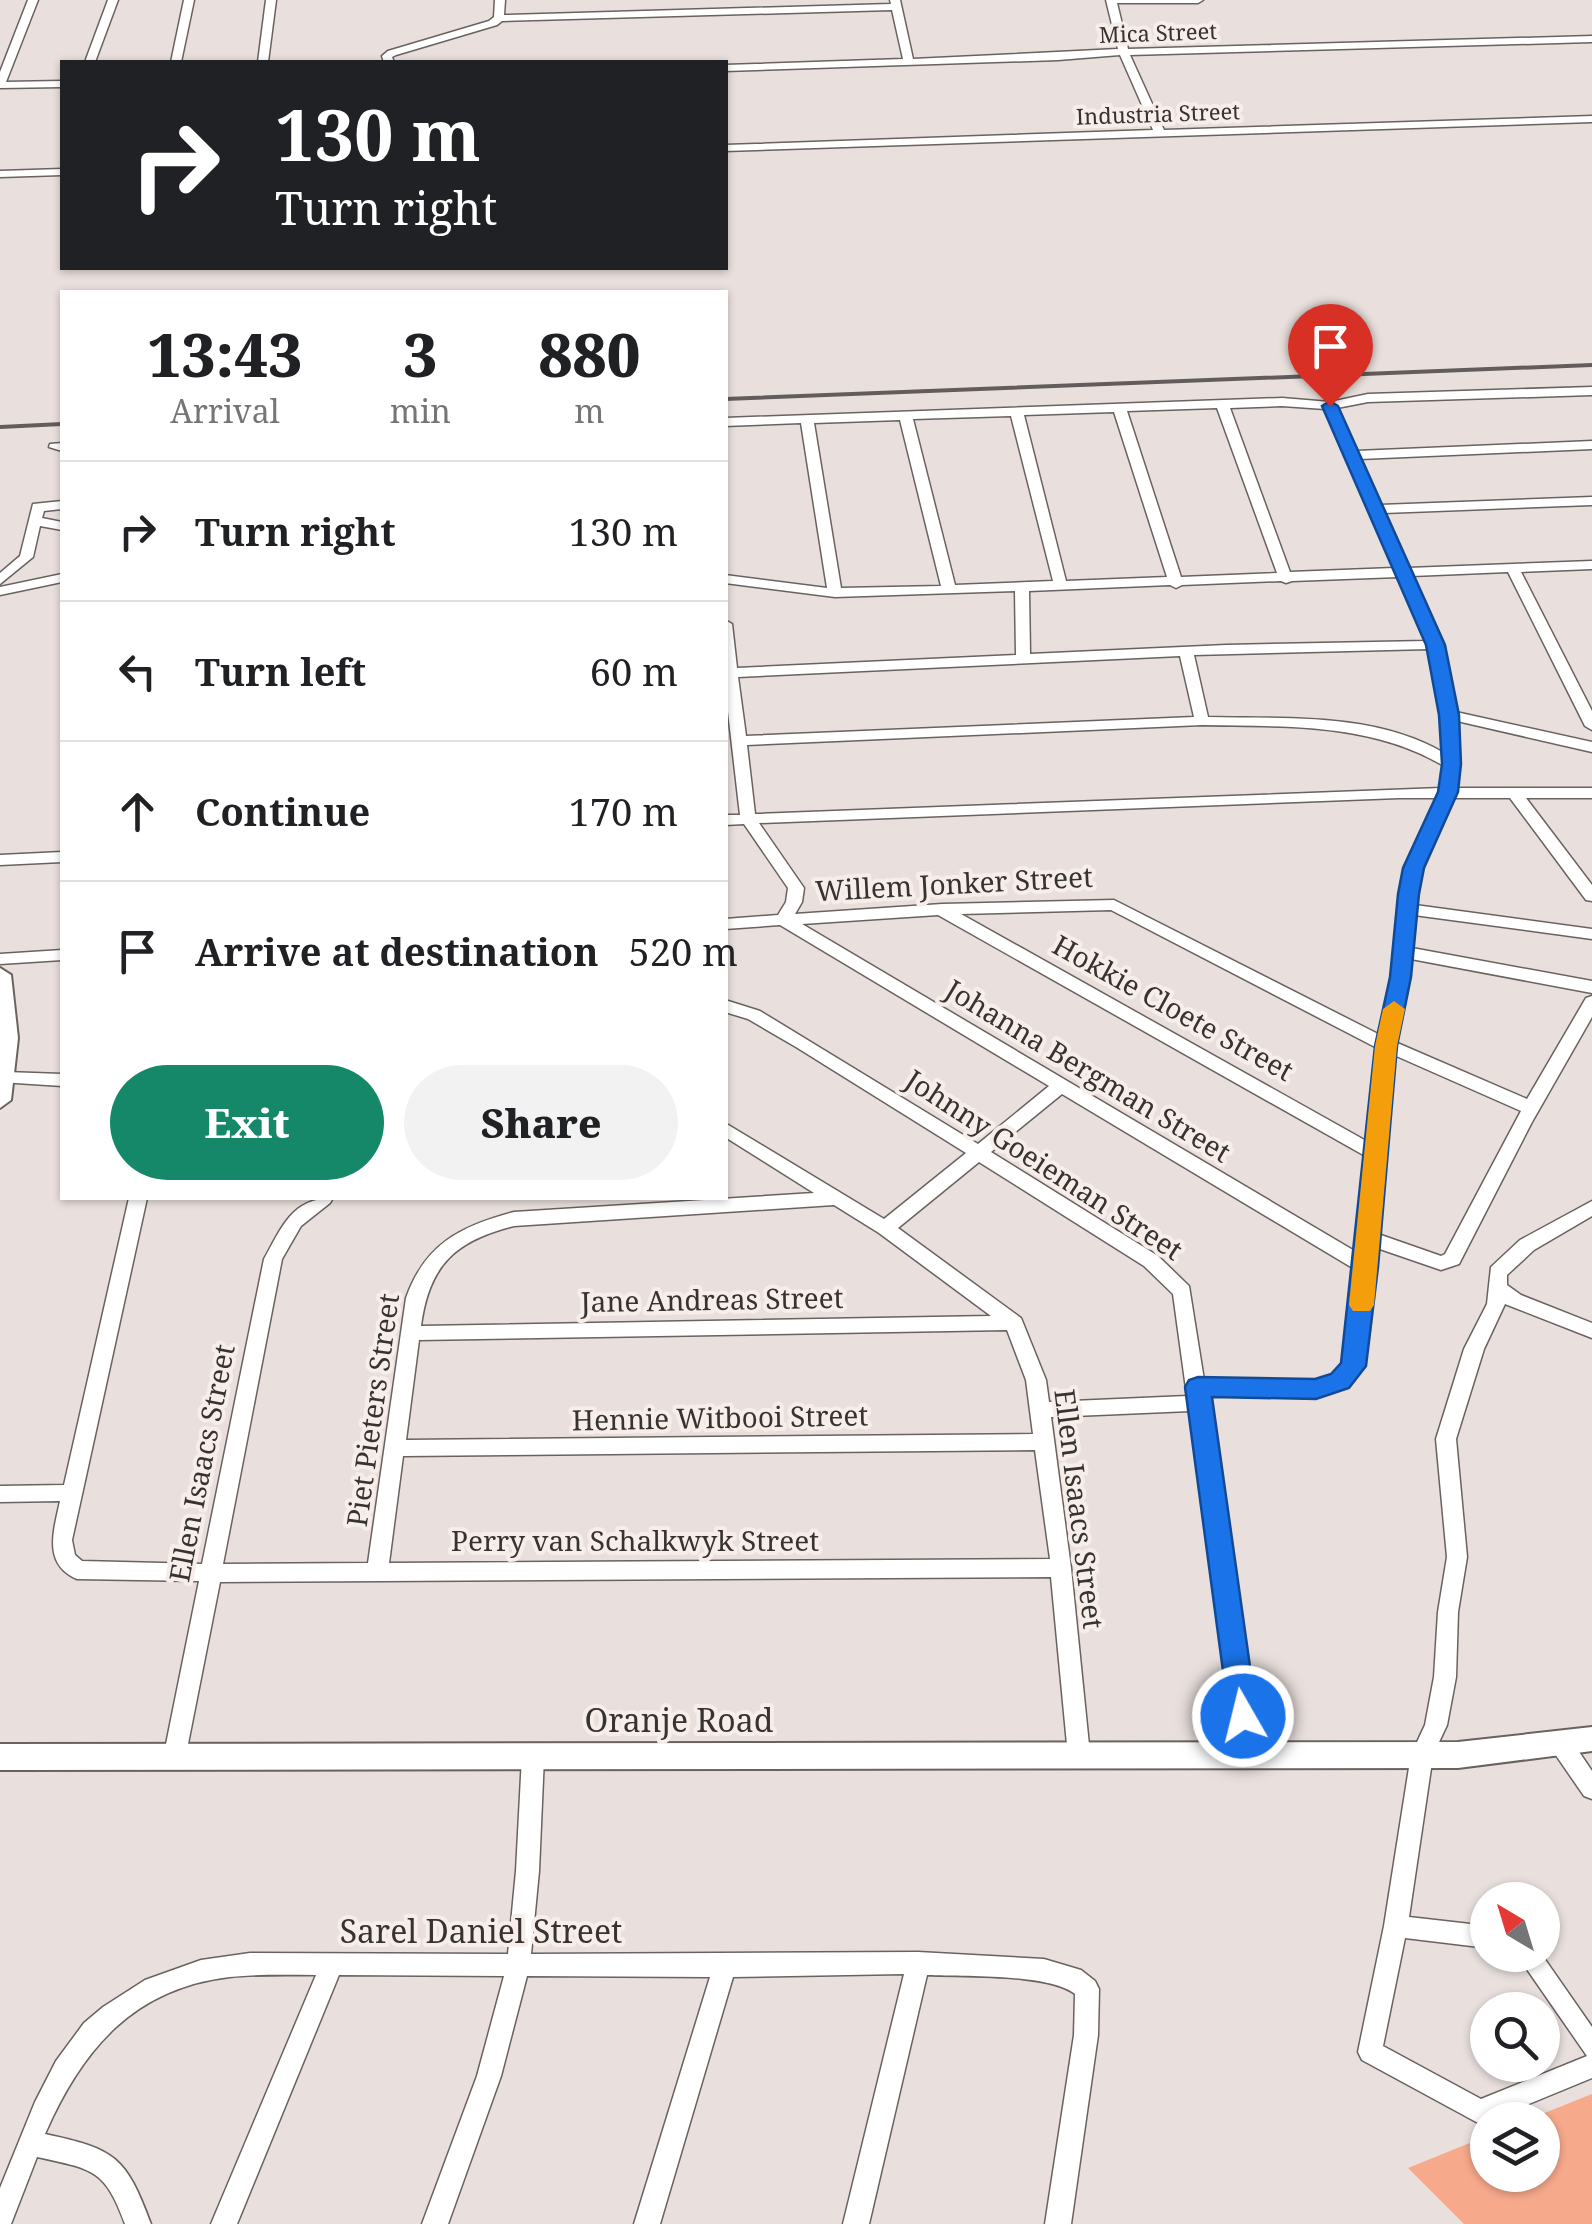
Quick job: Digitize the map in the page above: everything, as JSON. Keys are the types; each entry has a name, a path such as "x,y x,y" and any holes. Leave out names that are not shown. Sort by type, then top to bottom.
{"street":[{"path":"32,0 0,85 60,84"},
{"path":"91,60 112,0"},
{"path":"176,60 188,0"},
{"path":"263,60 271,0"},
{"path":"499,18 500,0"},
{"path":"1160,134 1119,38 1111,0 1198,0"},
{"path":"388,60 387,56 392,53 462,35 499,18 896,4 908,62"},
{"name":"Mica Street","path":"728,68 1126,51 1592,39"},
{"name":"Industria Street","path":"728,148 1592,119"},
{"path":"0,174 60,172"},
{"path":"728,422 1282,402 1330,406 1368,398 1592,391"},
{"path":"1223,406 1286,579"},
{"path":"1040,1410 1316,1389 1340,1381 1355,1358 1386,1046 1413,868 1448,792 1452,764 1449,715 1435,645 1330,406"},
{"path":"1120,410 1176,584"},
{"path":"1018,414 1061,588"},
{"path":"906,417 949,590"},
{"path":"807,421 835,593"},
{"path":"1354,455 1592,445"},
{"path":"1378,509 1592,501"},
{"path":"0,580 26,557 38,508 60,505"},
{"path":"36,521 60,526"},
{"path":"728,579 835,593 1176,584 1592,565"},
{"path":"1514,568 1592,726"},
{"path":"0,592 60,578"},
{"path":"1022,588 1023,658"},
{"path":"730,673 1186,651 1435,645"},
{"path":"1186,651 1202,721"},
{"path":"728,653 748,819 796,888 794,902 783,920"},
{"path":"1449,715 1592,747"},
{"path":"738,741 1202,721 1368,730 1413,741 1452,764"},
{"path":"728,820 1448,792 1592,793"},
{"path":"1514,792 1592,896"},
{"path":"0,860 60,856"},
{"name":"Willem Jonker Street","path":"728,924 1091,903 1122,908 1386,1046 1531,1108"},
{"name":"Hokkie Cloete Street","path":"942,909 1378,1154"},
{"path":"1407,909 1592,934"},
{"name":"Johanna Bergman Street","path":"783,920 1366,1267"},
{"path":"1403,952 1592,987"},
{"path":"0,958 60,955"},
{"path":"0,975 6,1028 3,1089 60,1080"},
{"path":"1369,1238 1441,1263 1452,1259 1592,1002"},
{"name":"Johnny Goeieman Street","path":"728,1006 770,1024 1135,1250 1178,1285 1186,1297 1249,1755"},
{"path":"885,1228 1060,1087"},
{"path":"728,1131 885,1228 1014,1322"},
{"name":"Piet Pieters Street","path":"378,1570 415,1298 426,1268 466,1236 499,1222 838,1198"},
{"path":"138,1200 62,1548 65,1559 77,1570 209,1573"},
{"name":"Ellen Isaacs Street","path":"174,1759 273,1260 295,1221 321,1200"},
{"path":"1592,1208 1527,1245 1498,1272 1496,1304 1474,1349 1446,1439 1456,1557 1445,1678 1436,1725 1422,1755 1396,1926 1370,2052 1480,2112 1592,2066"},
{"path":"1497,1288 1514,1300 1592,1331"},
{"name":"Ellen Isaacs Street","path":"1014,1322 1036,1380 1061,1568 1079,1754"},
{"name":"Jane Andreas Street","path":"411,1333 1014,1322"},
{"name":"Hennie Witbooi Street","path":"395,1448 1045,1442"},
{"path":"0,1494 72,1494"},
{"name":"Perry van Schalkwyk Street","path":"209,1573 1061,1568"},
{"name":"Oranje Road","path":"0,1757 1422,1755 1500,1752 1592,1738"},
{"path":"1561,1744 1592,1789"},
{"path":"435,2224 490,2070 518,1962 526,1894 533,1757"},
{"path":"1396,1926 1470,1935"},
{"path":"856,2224 918,1962"},
{"name":"Sarel Daniel Street","path":"0,2219 57,2084 77,2050 104,2022 136,1998 172,1980 218,1966 918,1962 1044,1970 1090,1984 1058,2224"},
{"path":"224,2224 332,1965"},
{"path":"647,2224 725,1966"},
{"path":"1541,1972 1592,2047"},
{"path":"32,2144 110,2166 121,2178 138,2224"}],"shaded area":[{"path":"1592,2094 1592,2224 1464,2224 1408,2168 1470,2143 1470,2192 1560,2192 1560,2107"}],"railway":[{"path":"728,399 1592,365"},
{"path":"0,427 60,424"}],"slow traffic":[{"path":"1362,1305 1386,1046 1394,1009"}],"route":[{"path":"1243,1716 1198,1387 1316,1389 1340,1381 1353,1366 1378,1154 1386,1046 1400,977 1408,894 1413,868 1448,792 1452,764 1449,715 1435,645 1330,406"}]}
